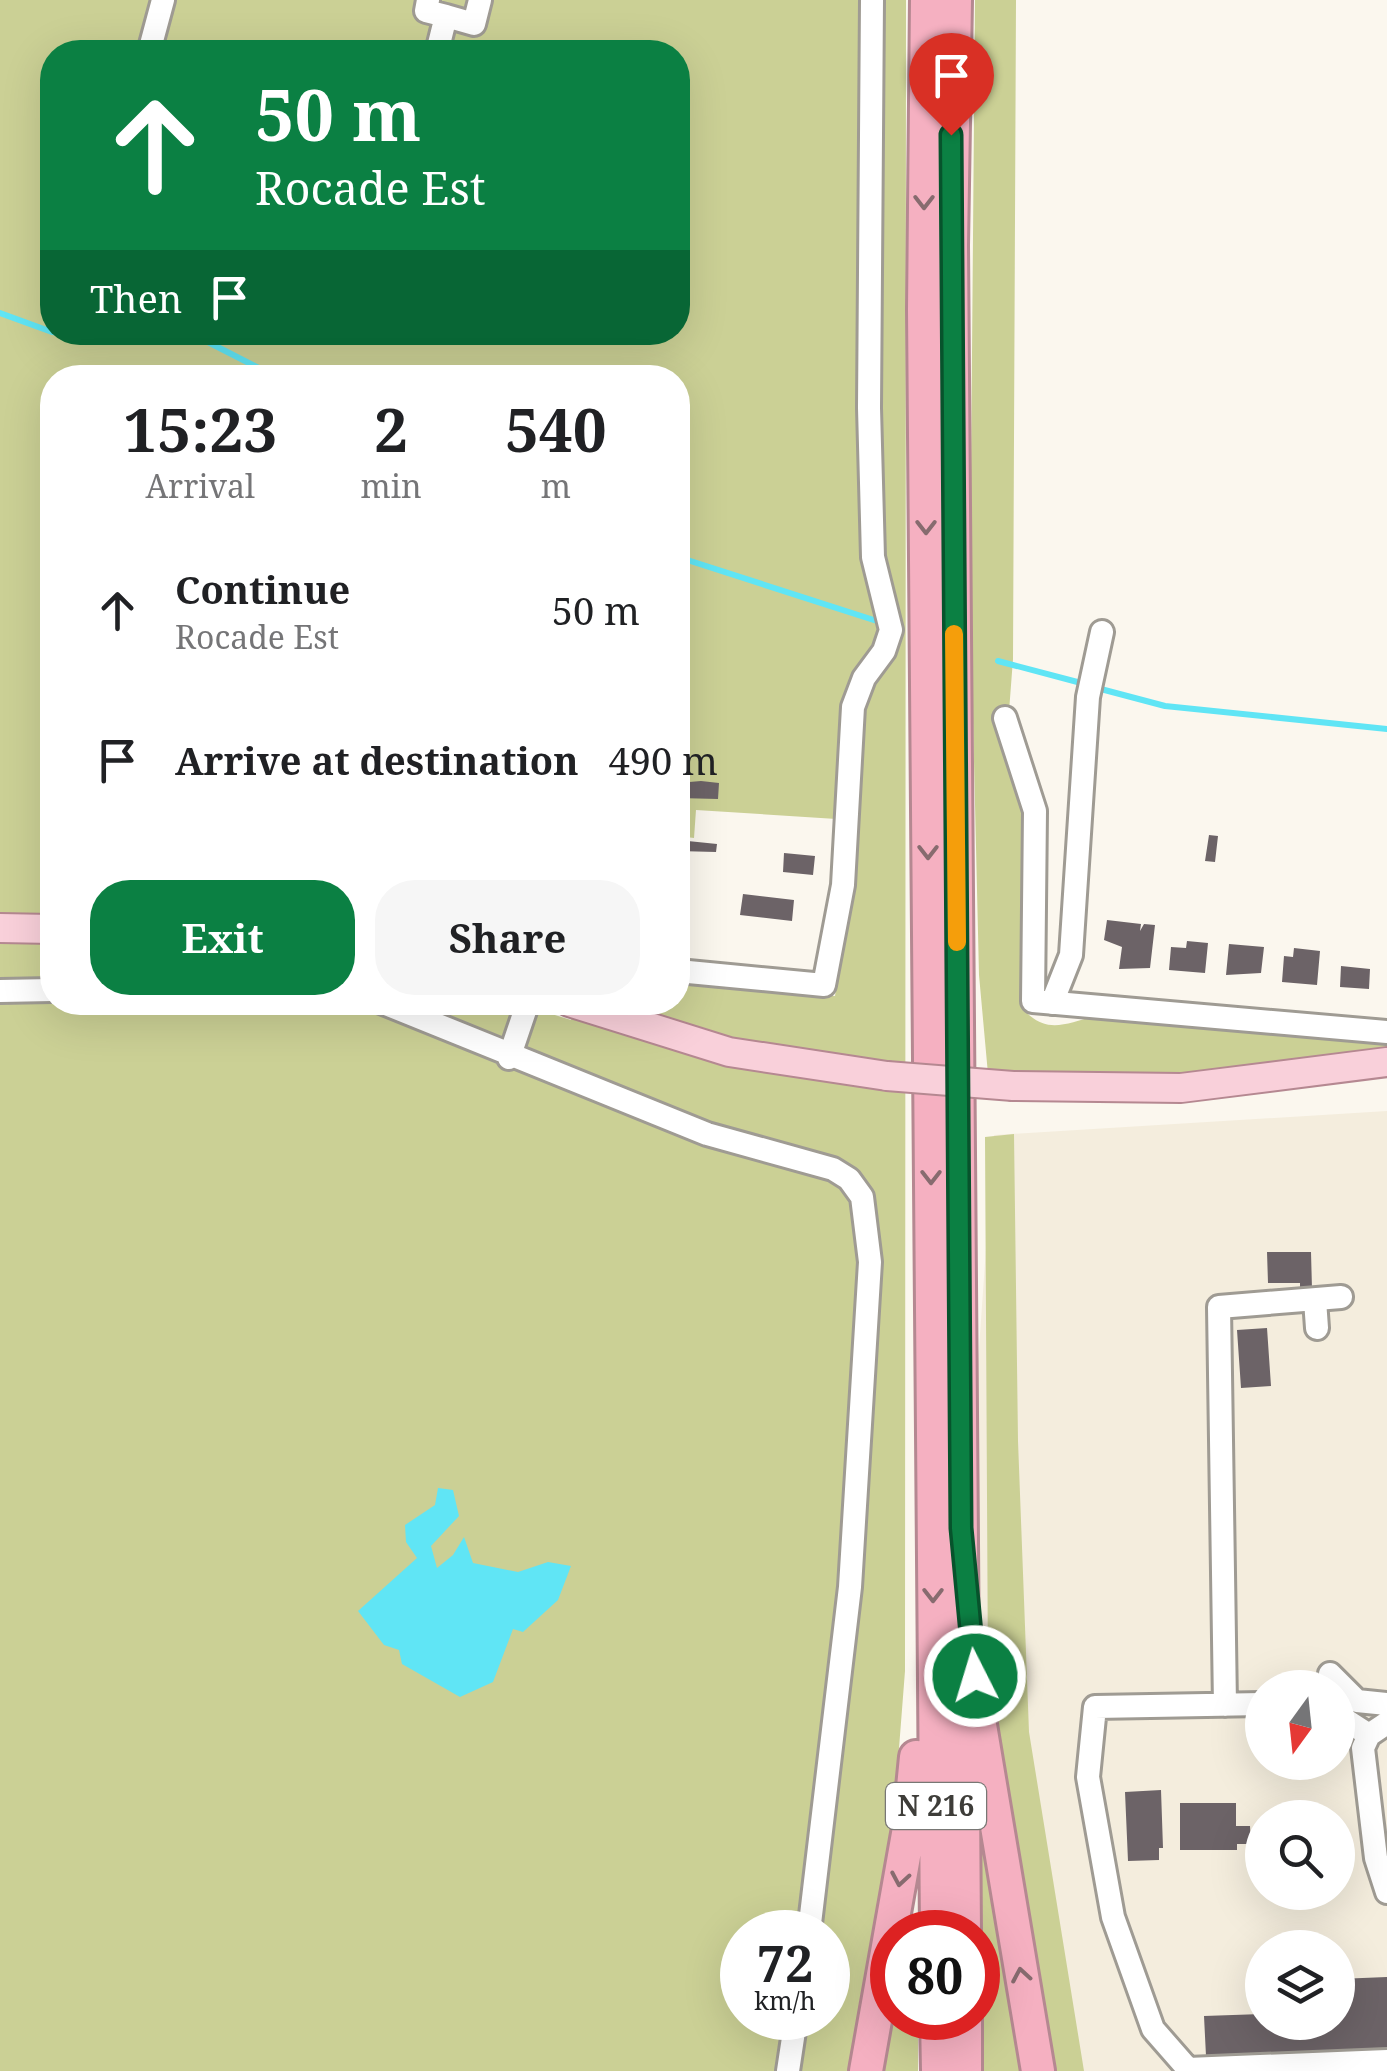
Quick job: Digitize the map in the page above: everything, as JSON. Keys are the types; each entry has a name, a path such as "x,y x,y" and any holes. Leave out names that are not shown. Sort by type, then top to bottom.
{"highway":[{"name":"N 216","path":"927,0 924,190 937,1910"},
{"name":"N 216","path":"954,0 951,208 964,1910"},
{"path":"961,1528 986,1770 1038,2071"},
{"path":"866,2071 909,1828 919,1728 934,1680"},
{"path":"938,2040 938,2071"},
{"path":"965,2040 965,2071"}],"main road":[{"path":"0,928 40,929"},
{"path":"611,1015 729,1052 887,1076 1013,1086 1181,1088 1387,1062"}],"street":[{"path":"152,40 163,0"},
{"path":"436,40 437,8 474,24 480,0"},
{"path":"690,971 824,985 835,932 843,886 854,707 864,678 884,651 891,630 889,605 874,566 872,501 872,0"},
{"path":"1052,1002 1071,955 1088,697 1102,632"},
{"path":"1005,718 1034,812 1033,1001 1387,1032"},
{"path":"0,991 40,990"},
{"path":"411,1015 509,1058 707,1134 833,1168 849,1179 862,1197 870,1262 852,1567 812,1910"},
{"path":"509,1058 524,1015"},
{"path":"1225,1705 1219,1307 1340,1298"},
{"path":"1316,1300 1316,1328"},
{"path":"1355,1699 1387,1704"},
{"path":"1245,1704 1096,1707 1088,1776 1113,1916 1152,2030 1188,2069 1387,2061"},
{"path":"1378,1729 1362,1748 1376,1858 1387,1892"},
{"path":"788,2071 793,2040"}],"shaded area":[{"path":"1387,1111 1387,2071 928,2071 957,2040 1000,2040 1000,1910 940,1910 994,1135"}],"green space":[{"path":"0,0 906,0 905,1671 891,1851 881,1910 870,1910 870,1969 852,2071 0,2071"},
{"path":"975,0 1016,0 1013,659 1006,751 1025,806 1020,1005 1045,1024 1095,1016 1387,1041 1387,1049 1200,1076 988,1074 979,975 970,590"},
{"path":"1014,1134 1018,1441 1029,1732 1084,2071 1047,2071 988,1677 985,1137"},
{"path":"981,1806 1030,2071 984,2071 984,2040 1000,2040 1000,1910 982,1910"},
{"path":"881,2040 918,2040 918,2071 876,2071"}],"water":[{"path":"438,1488 453,1490 459,1516 431,1546 437,1568 453,1555 464,1537 473,1563 518,1572 548,1562 571,1566 558,1600 523,1632 513,1629 493,1682 460,1697 402,1664 399,1650 384,1645 358,1611 417,1558 406,1542 405,1525 435,1505"}],"building":[{"path":"690,782 719,783 718,799 690,798"},
{"path":"1209,835 1218,836 1215,862 1205,861"},
{"path":"690,841 717,844 716,852 690,851"},
{"path":"784,853 815,856 813,875 783,872"},
{"path":"743,894 794,900 792,921 740,915"},
{"path":"1107,920 1141,924 1140,931 1144,924 1155,925 1150,968 1119,969 1122,947 1104,940"},
{"path":"1187,941 1208,943 1205,973 1169,970 1171,947 1186,948"},
{"path":"1229,944 1264,947 1261,973 1226,975"},
{"path":"1294,948 1320,951 1317,985 1282,982 1284,956 1293,957"},
{"path":"1341,966 1370,969 1369,989 1340,987"},
{"path":"1267,1252 1311,1252 1312,1289 1300,1289 1300,1283 1268,1283"},
{"path":"1267,1328 1271,1386 1241,1388 1237,1330"},
{"path":"1161,1790 1163,1848 1159,1848 1159,1860 1128,1861 1125,1792"},
{"path":"1180,1803 1236,1803 1236,1826 1245,1826 1245,1844 1237,1844 1237,1850 1180,1850"},
{"path":"1387,1977 1387,2049 1206,2056 1204,2016 1245,2015 1245,2040 1355,2040 1355,1978"}],"waterway":[{"path":"0,313 40,328"},
{"path":"214,345 253,365"},
{"path":"690,561 880,622"},
{"path":"998,661 1085,684"},
{"path":"1097,688 1165,706 1387,729"}],"slow traffic":[{"path":"954,634 957,942"}],"route":[{"path":"951,135 961,1528 975,1676"}]}
